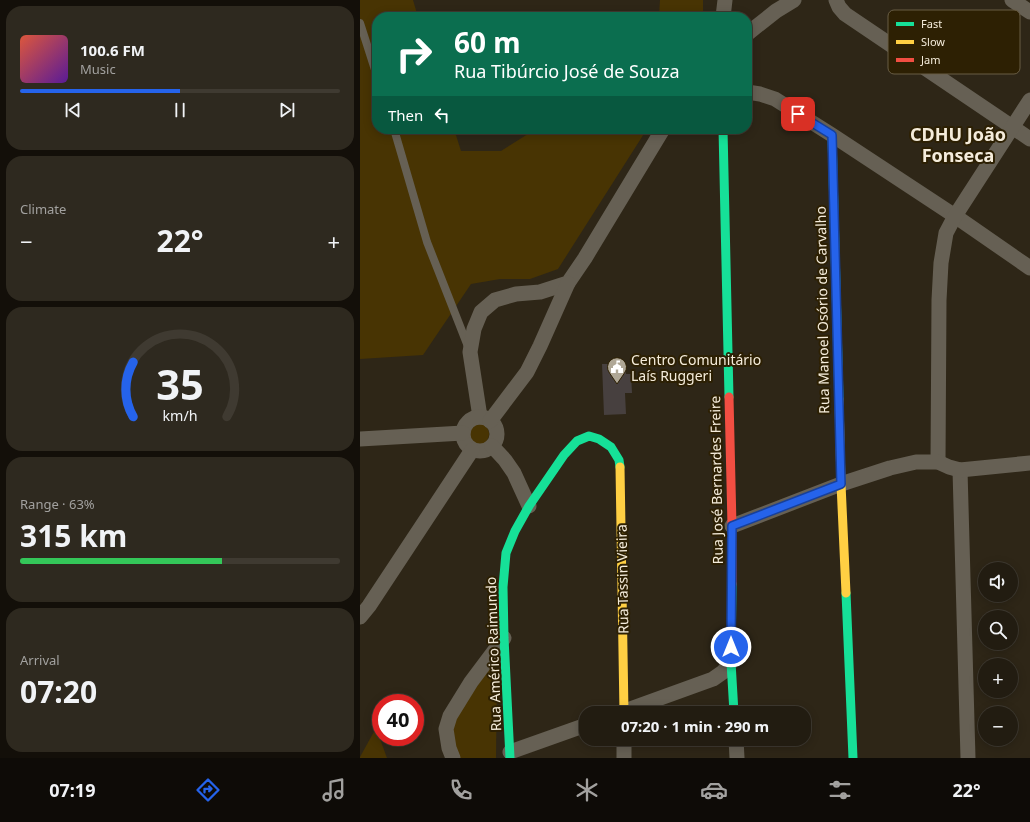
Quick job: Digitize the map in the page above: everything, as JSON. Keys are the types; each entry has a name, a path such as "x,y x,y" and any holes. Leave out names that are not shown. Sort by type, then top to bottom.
{"street":[{"path":"724,12 725,0"},
{"path":"752,30 776,11 794,0"},
{"path":"1012,0 1030,12"},
{"path":"838,3 845,14 888,43"},
{"path":"934,74 1030,139"},
{"path":"752,93 775,99 832,135 1030,268"},
{"path":"938,462 939,300 941,263 946,233 954,216 1030,100"},
{"path":"485,419 527,372 568,283 660,134"},
{"name":"Rua José Bernardes Freire","path":"723,134 732,526 731,662 734,706"},
{"name":"Rua Manoel Osório de Carvalho","path":"832,135 841,484 853,758"},
{"path":"485,419 470,352 474,329 481,312 495,300 516,294 540,292 568,283"},
{"path":"474,418 485,419 493,424 496,429 497,435 495,441 492,446 486,450 472,450 463,439 465,425 474,418"},
{"path":"360,439 463,433"},
{"name":"Rua Américo Raimundo","path":"510,755 504,638 503,587 506,552 515,531 529,506 564,455 577,441 588,436 599,439 611,447"},
{"path":"492,446 505,460 514,473 529,506"},
{"name":"Rua Tassin Vieira","path":"611,447 618,460 620,472 623,706"},
{"path":"360,617 369,606 472,450"},
{"path":"732,526 841,484 890,468 916,462 938,462 949,468 960,470 1030,464"},
{"path":"960,470 968,758"},
{"path":"452,758 446,730 450,716 471,682 504,638"},
{"path":"639,706 713,679 723,672 731,662"},
{"path":"510,755 579,728"},
{"path":"624,746 624,758"},
{"path":"736,746 737,758"}],"lane":[{"path":"360,23 372,60"},
{"path":"395,134 427,242 470,352"}],"shaded area":[{"path":"360,0 413,0 417,12 372,12 372,134 456,134 461,151 501,151 528,134 644,134 558,269 530,279 500,279 471,284 423,355 360,359"},
{"path":"660,0 703,0 703,12 659,12"},
{"path":"478,423 486,426 489,434 486,442 478,445 470,442 467,434 470,426"},
{"path":"493,666 497,670 496,758 458,758 451,725 490,667"},
{"path":"372,735 372,746 383,746 387,758 360,758"}],"building":[{"name":"Centro Comunitário Laís Ruggeri","path":"602,364 626,364 626,374 631,374 632,393 625,393 626,414 604,415"}],"traffic: fast":[{"path":"723,134 729,397"},
{"path":"832,135 839,399"},
{"path":"510,758 503,587 506,553 515,531 529,506 564,455 577,441 589,436 599,439 611,447 619,460 620,467"},
{"path":"732,584 731,662 734,706"},
{"path":"846,593 853,758"}],"traffic: slow":[{"path":"839,399 846,593"},
{"path":"620,467 624,706"}],"traffic: jam":[{"path":"729,397 732,584"}],"place":[{"name":"Centro Comunitário Laís Ruggeri","path":"617,384"}],"district":[{"name":"CDHU João Fonseca","path":"958,144"}],"route":[{"path":"731,647 732,526 841,484 832,135 798,114"}]}
